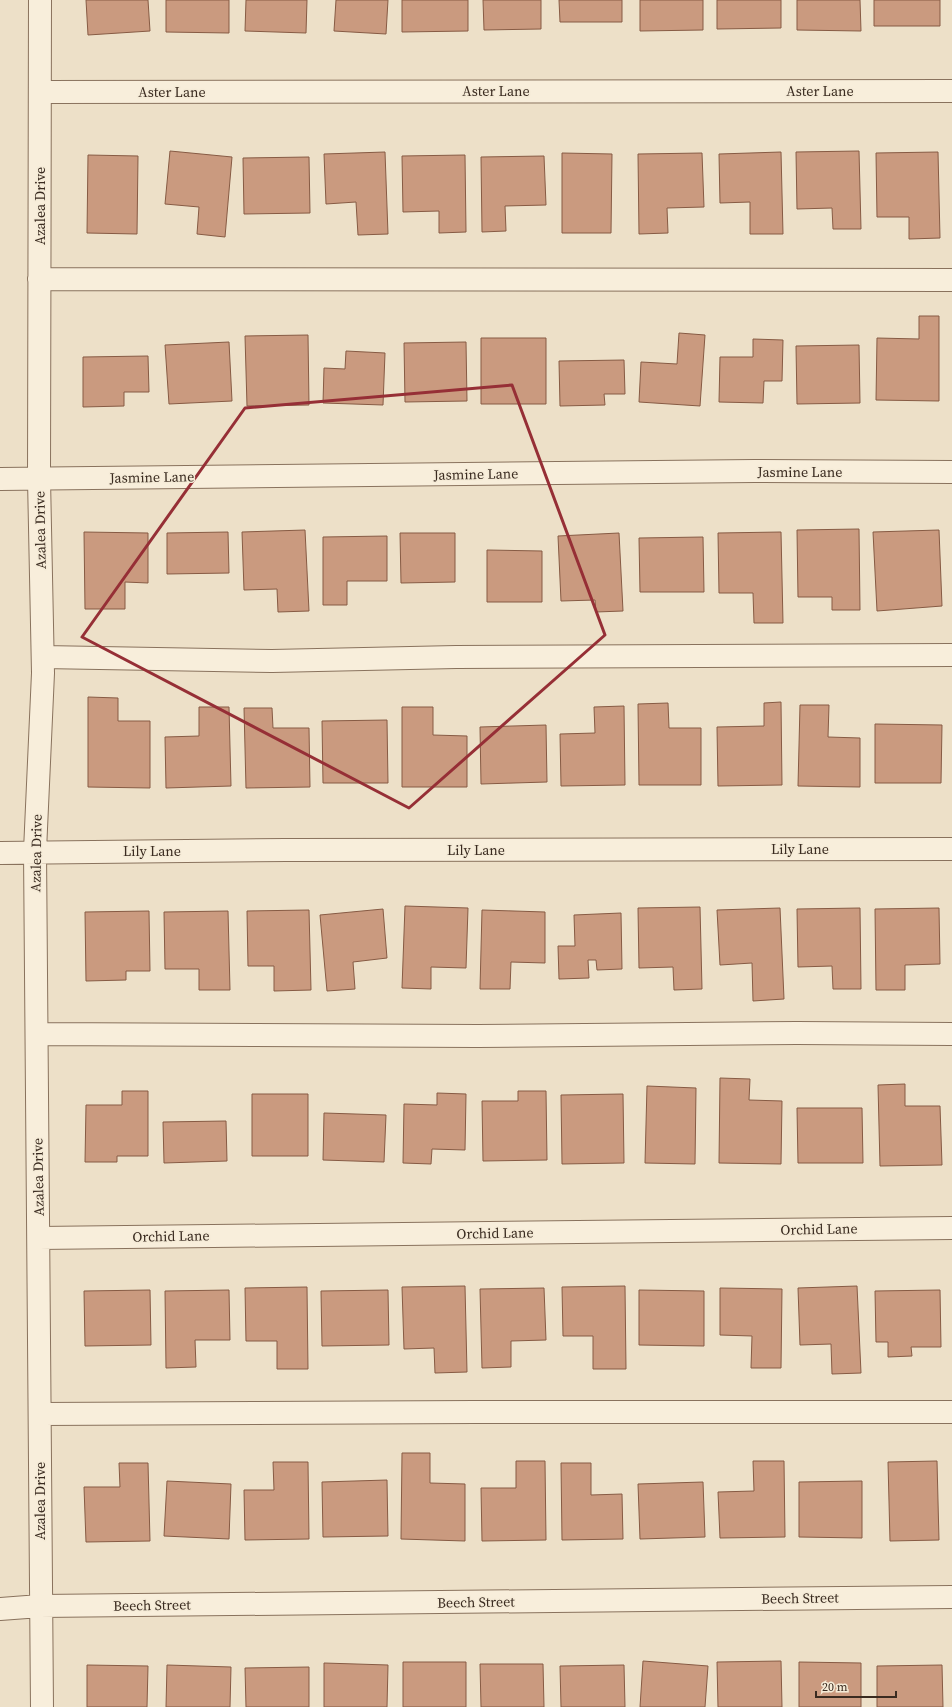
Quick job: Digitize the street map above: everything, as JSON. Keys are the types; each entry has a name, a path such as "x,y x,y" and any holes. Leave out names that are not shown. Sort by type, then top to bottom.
{"street":[{"name":"Azalea Drive","path":"40,0 39,479 43,657 35,852 42,1707"},
{"name":"Aster Lane","path":"40,92 952,91"},
{"path":"40,279 952,280"},
{"name":"Jasmine Lane","path":"0,479 754,471 952,472"},
{"path":"43,657 272,661 456,658 952,655"},
{"name":"Lily Lane","path":"0,853 952,849"},
{"path":"37,1034 478,1036 797,1033 952,1034"},
{"name":"Orchid Lane","path":"39,1238 952,1228"},
{"path":"40,1414 952,1412"},
{"name":"Beech Street","path":"0,1609 40,1606 952,1597"}],"highlighted area":[{"path":"512,385 605,635 409,808 82,637 245,408"}],"building":[{"path":"86,0 148,0 150,31 88,35"},
{"path":"166,0 229,0 229,33 166,32"},
{"path":"246,0 307,0 306,33 245,31"},
{"path":"336,0 388,0 386,34 334,31"},
{"path":"402,0 468,0 468,31 402,32"},
{"path":"483,0 541,0 541,29 484,30"},
{"path":"559,0 622,0 622,22 560,22"},
{"path":"640,0 703,0 703,30 640,31"},
{"path":"717,0 781,0 781,28 717,29"},
{"path":"797,0 860,0 861,31 797,30"},
{"path":"874,0 940,0 940,26 874,26"},
{"path":"170,151 232,157 225,237 197,234 199,207 165,204"},
{"path":"859,151 861,229 833,229 832,208 797,209 796,152"},
{"path":"385,152 388,234 358,235 356,202 326,204 324,154"},
{"path":"781,152 783,234 750,234 750,202 720,203 719,154"},
{"path":"938,152 940,238 909,239 909,217 877,217 876,153"},
{"path":"562,153 612,154 611,233 562,233"},
{"path":"702,153 704,207 667,208 668,233 639,234 638,154"},
{"path":"88,155 138,156 137,234 87,233"},
{"path":"465,155 466,232 439,233 439,211 403,212 402,156"},
{"path":"544,156 546,205 505,206 506,231 482,232 481,157"},
{"path":"309,157 310,213 244,214 243,158"},
{"path":"919,316 939,316 939,401 876,400 877,338 919,339"},
{"path":"679,333 705,335 700,406 639,402 641,362 677,364"},
{"path":"308,335 309,405 247,406 245,336"},
{"path":"481,338 546,338 546,404 481,404"},
{"path":"753,339 783,340 782,381 764,381 763,403 719,402 720,357 753,357"},
{"path":"229,342 232,401 169,404 165,345"},
{"path":"466,342 467,401 405,402 404,343"},
{"path":"859,345 860,403 797,404 796,346"},
{"path":"346,351 385,353 383,405 323,403 324,368 345,369"},
{"path":"148,356 149,392 124,392 124,406 83,407 83,357"},
{"path":"624,360 625,394 604,394 605,405 560,406 559,361"},
{"path":"859,529 860,610 832,610 832,597 798,597 797,530"},
{"path":"305,530 309,611 278,612 277,589 244,590 242,532"},
{"path":"939,530 942,606 877,611 873,532"},
{"path":"84,532 148,533 148,583 125,582 125,609 85,609"},
{"path":"228,532 229,573 167,574 167,533"},
{"path":"781,532 783,623 754,623 753,593 719,593 718,533"},
{"path":"400,533 455,533 455,582 401,583"},
{"path":"619,533 623,611 596,612 595,600 561,601 558,536"},
{"path":"387,536 387,581 347,581 347,605 323,605 323,537"},
{"path":"703,537 704,592 640,592 639,538"},
{"path":"487,550 542,551 542,602 487,602"},
{"path":"88,697 118,698 118,721 150,721 150,788 88,787"},
{"path":"781,702 782,785 718,786 717,727 764,726 764,703"},
{"path":"668,703 669,728 701,728 701,785 639,785 638,704"},
{"path":"800,705 829,705 828,737 860,738 860,787 798,786"},
{"path":"624,706 625,785 561,786 560,734 595,733 594,707"},
{"path":"199,707 229,707 231,786 166,788 165,737 199,736"},
{"path":"402,707 433,707 433,735 467,736 467,787 402,787"},
{"path":"244,708 272,708 273,728 309,728 310,787 246,788"},
{"path":"387,720 388,783 323,783 322,721"},
{"path":"875,724 942,725 941,783 875,783"},
{"path":"546,725 547,782 481,784 480,727"},
{"path":"405,906 468,908 466,968 431,967 431,989 402,988"},
{"path":"700,907 702,989 674,990 673,967 639,968 638,908"},
{"path":"780,908 784,999 753,1001 752,963 720,965 717,910"},
{"path":"860,908 861,989 833,989 832,966 798,967 797,909"},
{"path":"939,908 940,964 905,965 905,990 876,990 875,909"},
{"path":"383,909 387,958 353,962 355,989 327,991 320,915"},
{"path":"309,910 311,990 274,991 274,966 248,966 247,911"},
{"path":"482,910 545,912 545,963 511,962 510,989 480,989"},
{"path":"149,911 150,971 126,971 126,980 86,981 85,912"},
{"path":"228,911 230,990 199,990 199,969 165,969 164,912"},
{"path":"621,913 622,969 597,970 596,960 588,960 589,978 559,979 558,946 575,946 574,915"},
{"path":"720,1078 750,1079 749,1100 782,1101 781,1164 719,1163"},
{"path":"905,1084 905,1106 940,1106 942,1165 880,1166 878,1085"},
{"path":"647,1086 696,1088 695,1164 645,1163"},
{"path":"122,1091 148,1091 148,1156 117,1156 117,1162 85,1162 86,1105 122,1105"},
{"path":"518,1091 546,1091 547,1160 483,1161 482,1101 518,1101"},
{"path":"437,1093 466,1094 465,1150 432,1149 431,1164 403,1163 404,1104 437,1105"},
{"path":"252,1094 308,1094 308,1156 252,1156"},
{"path":"623,1094 624,1163 562,1164 561,1095"},
{"path":"797,1108 862,1108 863,1163 798,1163"},
{"path":"324,1113 386,1115 384,1162 323,1160"},
{"path":"226,1121 227,1161 164,1163 163,1122"},
{"path":"465,1286 467,1372 435,1373 434,1348 404,1349 402,1287"},
{"path":"625,1286 626,1369 593,1369 593,1336 563,1336 562,1287"},
{"path":"857,1286 861,1373 832,1374 831,1344 800,1345 798,1288"},
{"path":"307,1287 308,1369 277,1369 277,1341 246,1341 245,1288"},
{"path":"544,1288 546,1340 511,1341 511,1367 482,1368 480,1289"},
{"path":"720,1288 782,1289 781,1368 751,1368 752,1336 720,1335"},
{"path":"150,1290 151,1345 85,1346 84,1291"},
{"path":"229,1290 230,1340 195,1340 196,1367 166,1368 165,1291"},
{"path":"388,1290 389,1345 322,1346 321,1291"},
{"path":"639,1290 704,1291 704,1346 639,1345"},
{"path":"940,1290 941,1347 911,1347 912,1356 888,1357 888,1342 876,1342 875,1291"},
{"path":"402,1453 430,1453 430,1483 465,1484 465,1541 401,1539"},
{"path":"516,1461 545,1461 546,1540 482,1541 481,1488 516,1488"},
{"path":"753,1461 784,1461 785,1537 720,1538 718,1492 754,1491"},
{"path":"937,1461 939,1540 890,1541 888,1462"},
{"path":"273,1462 308,1462 309,1539 245,1540 244,1490 274,1490"},
{"path":"119,1463 148,1463 150,1541 86,1542 84,1487 120,1487"},
{"path":"561,1463 591,1463 591,1495 622,1494 623,1539 562,1540"},
{"path":"387,1480 388,1536 323,1537 322,1482"},
{"path":"167,1481 231,1484 229,1539 164,1536"},
{"path":"862,1481 862,1538 799,1537 799,1482"},
{"path":"703,1482 705,1537 640,1539 638,1484"},
{"path":"643,1661 708,1666 705,1707 640,1707"},
{"path":"781,1661 782,1707 718,1707 717,1662"},
{"path":"403,1662 466,1662 466,1707 403,1707"},
{"path":"799,1662 861,1663 861,1707 799,1707"},
{"path":"324,1663 388,1665 387,1707 324,1707"},
{"path":"480,1664 543,1664 544,1707 481,1707"},
{"path":"87,1665 148,1666 147,1707 87,1707"},
{"path":"167,1665 231,1667 230,1707 166,1707"},
{"path":"624,1665 625,1707 561,1707 560,1666"},
{"path":"942,1665 943,1707 877,1707 877,1666"},
{"path":"309,1667 309,1707 246,1707 245,1668"}]}
